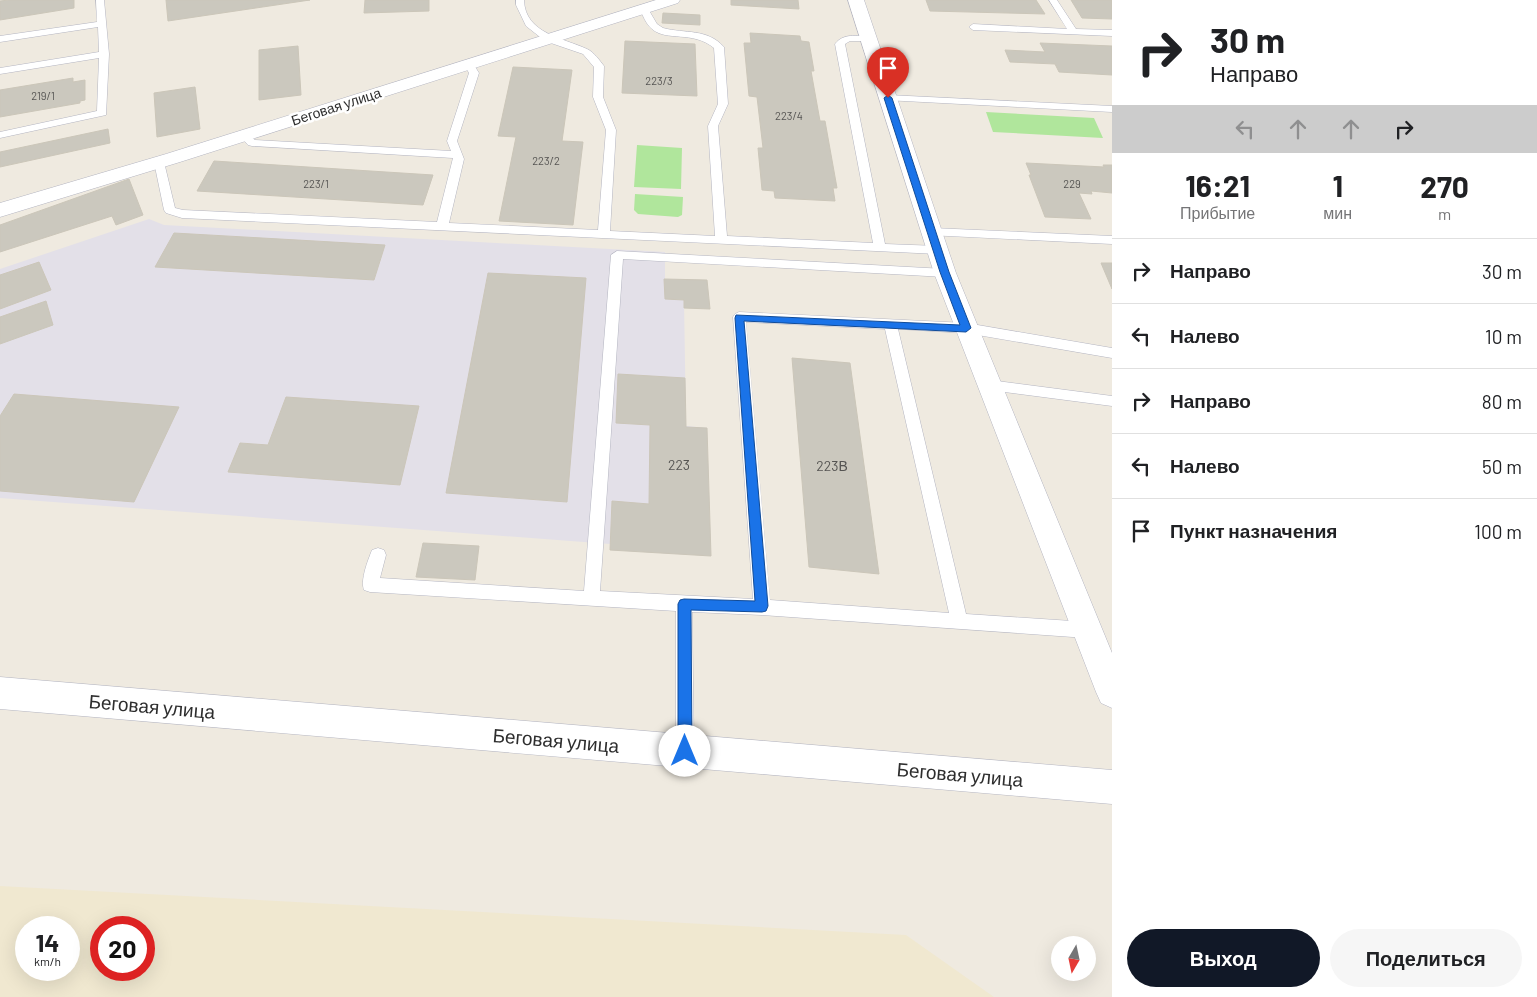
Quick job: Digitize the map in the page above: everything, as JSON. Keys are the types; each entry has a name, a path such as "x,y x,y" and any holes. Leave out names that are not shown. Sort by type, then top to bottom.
{"street":[{"name":"Беговая улица","path":"0,210 672,0"},
{"path":"856,0 945,272 1112,692"},
{"name":"Беговая улица","path":"0,692 1112,787"}],"lane":[{"path":"0,135 102,113 104,54 100,0"},
{"path":"520,0 520,5 529,24 548,39 579,48 592,57 599,66 598,97 611,130 604,234"},
{"path":"1053,0 1073,32"},
{"path":"644,9 655,27 662,30 693,33 706,37 719,47 723,104 713,126 721,240"},
{"path":"0,39 102,24"},
{"path":"973,27 1112,33"},
{"path":"869,39 849,38 840,44 880,247"},
{"path":"0,70 104,54"},
{"path":"442,226 459,159 452,141 474,73 469,64"},
{"path":"888,98 1112,109"},
{"path":"244,135 252,143 457,155"},
{"path":"158,162 170,210 175,213 880,247 935,241 1112,240"},
{"path":"591,599 617,255 945,272"},
{"path":"762,606 739,318 966,328 1112,353"},
{"path":"891,325 959,621"},
{"path":"989,385 1112,401"},
{"path":"378,555 370,585 684,604 762,606 1087,630"},
{"path":"684,604 685,751"}],"shaded area":[{"path":"149,219 164,225 665,252 665,299 684,300 686,426 707,428 711,556 610,550 610,544 0,498 0,269"},
{"path":"0,886 906,935 994,997 0,997"}],"green space":[{"path":"986,112 1094,118 1103,138 993,132"},
{"path":"637,145 682,148 681,189 634,187"},
{"path":"635,194 683,197 682,215 678,217 638,214 634,210"}],"building":[{"path":"74,0 74,8 0,20 0,1"},
{"path":"166,0 310,0 168,21"},
{"path":"365,0 429,0 429,11 364,13"},
{"path":"731,0 798,0 799,9 731,5"},
{"path":"926,0 1036,0 1045,14 930,11"},
{"path":"1071,0 1112,0 1112,19 1082,18"},
{"path":"663,13 700,15 700,25 662,23"},
{"path":"750,33 800,36 801,41 809,42 814,71 811,71 820,121 825,121 837,188 833,188 835,201 775,198 774,191 762,190 758,148 763,148 757,97 749,96 744,43 751,43"},
{"path":"625,41 695,44 697,96 622,93"},
{"path":"1040,43 1112,46 1112,75 1059,72 1055,64 1010,62 1005,50 1045,52"},
{"path":"298,46 301,95 259,100 259,50"},
{"path":"513,67 572,70 562,141 583,142 573,225 499,221 516,137 498,136"},
{"path":"73,78 73,82 85,80 85,100 80,101 80,103 0,117 0,90"},
{"path":"195,87 200,129 157,137 154,93"},
{"path":"108,129 110,143 0,167 0,152"},
{"path":"214,161 433,175 423,205 197,191"},
{"path":"1026,163 1104,167 1103,165 1112,165 1112,193 1091,191 1092,194 1079,193 1091,219 1045,217"},
{"path":"129,179 143,215 116,225 112,216 0,252 0,225"},
{"path":"174,233 385,245 374,280 155,267"},
{"path":"39,262 51,290 0,309 0,275"},
{"path":"1101,263 1112,263 1112,289"},
{"path":"488,273 586,278 567,502 446,493"},
{"path":"664,279 707,280 710,309 684,308 684,300 665,299"},
{"path":"46,301 53,325 0,344 0,317"},
{"path":"792,358 850,363 879,574 809,567"},
{"path":"618,374 685,378 686,427 707,428 711,556 610,550 612,501 649,504 650,425 616,423"},
{"path":"14,394 179,407 134,502 0,491 0,416"},
{"path":"286,397 419,406 400,485 228,472 240,443 268,445"},
{"path":"423,543 479,546 475,580 416,577"}],"route":[{"path":"685,751 684,604 762,606 739,318 966,328 945,272 888,98"}]}
